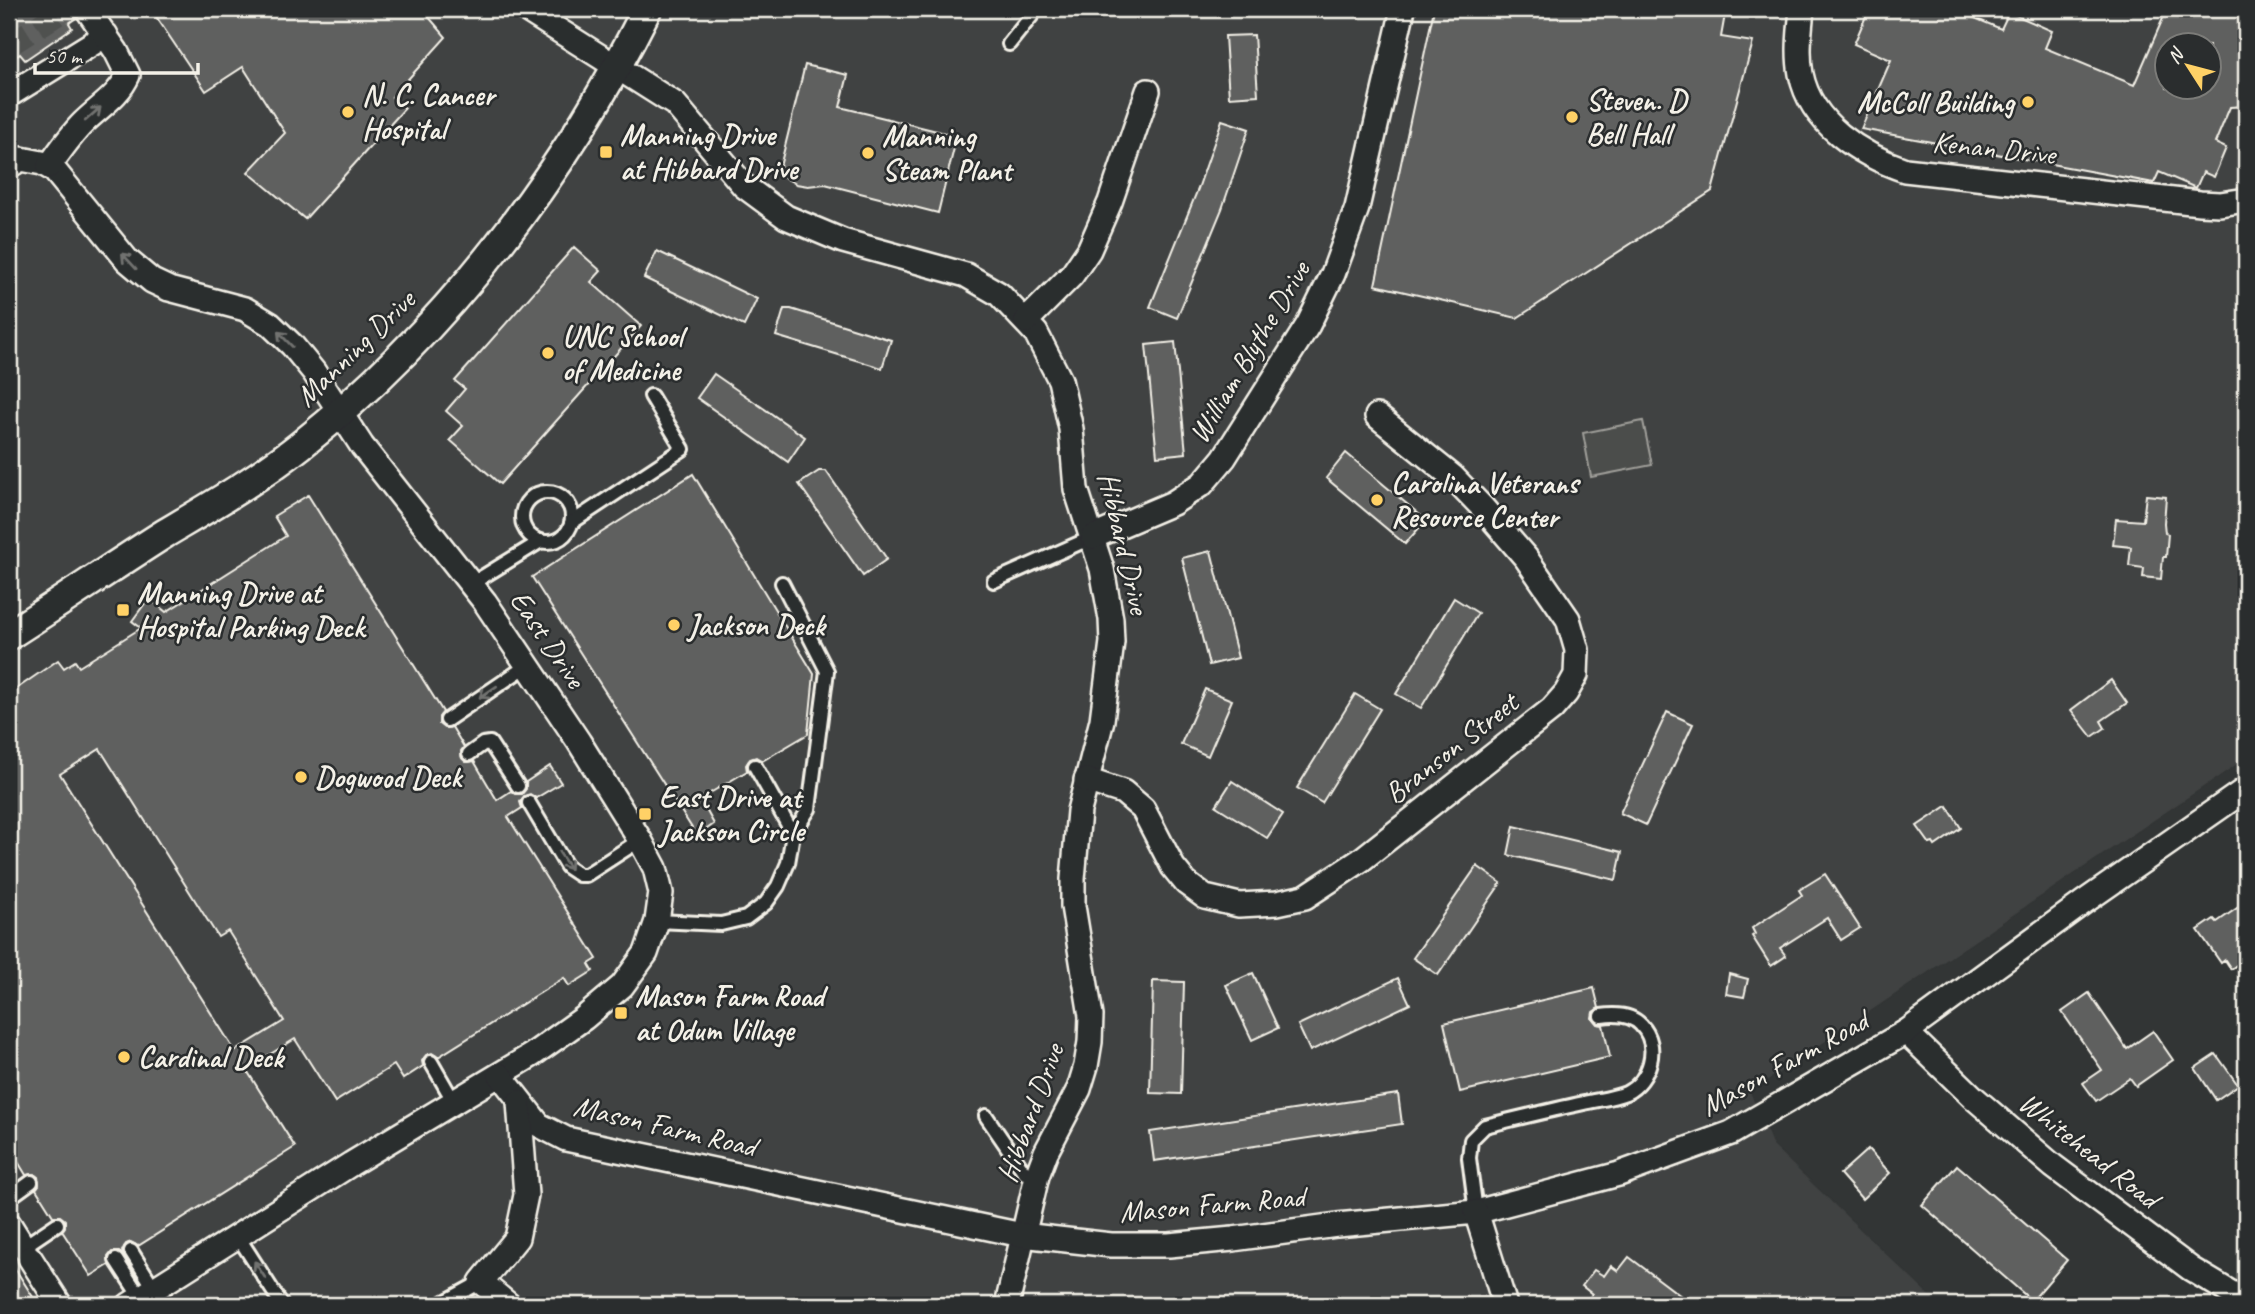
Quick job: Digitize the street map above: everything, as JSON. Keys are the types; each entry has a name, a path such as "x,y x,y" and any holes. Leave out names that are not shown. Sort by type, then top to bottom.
{"street":[{"path":"9,166 21,159 49,166 70,136 124,86 128,75 125,66 87,9"},
{"name":"Hibbard Drive","path":"525,9 676,104 744,186 786,217 843,241 966,275 999,294 1026,321 1045,346 1060,380 1071,429 1076,489 1093,537 1107,591 1112,642 1102,719 1079,811 1073,906 1091,1016 1090,1042 1079,1089 1046,1152 1037,1176 1007,1305"},
{"name":"Manning Drive","path":"11,628 265,472 362,395 415,342 511,227 558,162 617,68 647,9"},
{"name":"William Blythe Drive","path":"1093,537 1173,503 1202,484 1224,458 1308,325 1337,264 1357,208 1404,9"},
{"name":"Kenan Drive","path":"1802,9 1799,59 1802,77 1814,105 1826,122 1848,142 1878,161 1905,170 2200,203 2220,204 2246,200"},
{"path":"9,95 106,35"},
{"path":"1026,321 1066,282 1089,250 1110,202 1148,91"},
{"name":"East Drive","path":"49,166 68,185 139,272 169,289 245,309 270,324 292,345 314,372 362,446 471,584 528,665 640,840 655,868 661,893 657,921 646,953 622,986 584,1018 499,1075"},
{"name":"Branson Street","path":"1086,780 1123,792 1143,809 1173,867 1186,883 1205,897 1239,905 1276,903 1305,897 1361,860 1552,709 1566,693 1576,675 1577,650 1567,619 1527,558 1453,477 1377,416"},
{"name":"Mason Farm Road","path":"499,1075 519,1102 546,1130 579,1142 1022,1235 1111,1245 1169,1245 1476,1212 1619,1174 1731,1133 1906,1032 2084,902 2246,789"},
{"name":"Whitehead Road","path":"1906,1032 1973,1097 2053,1166 2191,1269 2246,1302"},
{"path":"141,1297 499,1075"},
{"path":"509,1305 481,1282 517,1238 526,1195 519,1102"},
{"path":"1476,1212 1505,1305"},
{"path":"9,1225 61,1305"}],"lane":[{"path":"1009,44 1037,9"},
{"path":"571,523 684,449 651,396"},
{"path":"471,584 541,541 560,539 570,529 573,517 570,505 559,494 550,491 531,497 524,506 522,517 527,532 541,541"},
{"path":"994,581 1093,537"},
{"path":"657,921 721,924 746,918 766,903 778,886 788,863 793,834 809,809 827,671 782,583"},
{"path":"447,720 528,665"},
{"path":"469,754 490,743 518,786"},
{"path":"755,766 793,834"},
{"path":"529,803 567,867 579,875 586,875 640,840"},
{"path":"1476,1212 1469,1158 1471,1140 1485,1126 1626,1093 1645,1078 1651,1060 1650,1049 1649,1039 1640,1024 1615,1014 1601,1016"},
{"path":"431,1062 454,1102"},
{"path":"986,1116 1025,1173"},
{"path":"9,1198 31,1182"},
{"path":"26,1251 57,1223"},
{"path":"237,1236 282,1305"},
{"path":"131,1251 141,1297"},
{"path":"116,1260 141,1297"},
{"path":"439,1305 481,1282"}],"shaded area":[{"path":"9,9 2246,9 2246,758 1750,1092 1773,1146 1939,1305 9,1305"},
{"path":"1643,421 1652,465 1591,477 1583,433"}],"building":[{"path":"9,9 73,9 76,18 69,23 72,28 25,60 20,54 9,61"},
{"name":"N. C. Cancer Hospital","path":"151,9 422,9 446,37 392,97 405,108 305,219 248,172 285,133 243,67 206,91"},
{"name":"Steven. D Bell Hall","path":"1434,9 1726,9 1721,37 1753,42 1712,191 1517,318 1375,285"},
{"name":"McColl Building","path":"1869,9 1953,9 2001,29 2009,12 2052,31 2045,48 2134,85 2154,39 2154,102 2224,102 2224,32 2157,32 2167,9 2246,9 2246,106 2230,107 2215,143 2226,148 2214,177 2203,172 2196,188 2159,172 2154,183 1861,129 1891,60 1854,44"},
{"path":"1254,35 1258,95 1229,97 1225,36"},
{"name":"Manning Steam Plant","path":"805,65 848,75 840,107 957,136 938,213 825,184 796,184 782,176 783,172 779,171"},
{"path":"1222,120 1249,129 1222,209 1177,318 1150,307 1198,189"},
{"name":"UNC School of Medicine","path":"574,247 601,271 591,282 641,326 500,484 450,440 463,426 446,411 465,389 455,381"},
{"path":"657,251 757,299 744,326 644,278"},
{"path":"784,309 891,340 882,368 776,336"},
{"path":"1175,342 1186,453 1157,456 1146,345"},
{"path":"714,374 805,437 788,462 697,398"},
{"name":"Carolina Veterans Resource Center","path":"1346,453 1426,520 1405,544 1326,478"},
{"path":"819,471 826,471 887,559 863,576 799,484"},
{"name":"Jackson Deck","path":"693,474 814,674 808,734 762,761 756,757 750,759 746,765 747,771 700,799 714,824 697,836 532,577"},
{"name":"Dogwood Deck","path":"308,495 443,712 439,717 439,724 444,728 452,727 464,747 461,751 462,758 466,762 474,761 497,800 511,791 522,794 526,789 526,782 550,766 561,783 536,798 530,794 524,796 520,802 522,808 508,817 597,959 589,964 593,971 569,986 564,978 438,1057 432,1053 426,1055 422,1061 423,1066 403,1079 394,1065 335,1102 295,1039 246,1069 295,1147 138,1246 131,1242 126,1244 122,1251 124,1256 119,1252 112,1252 108,1257 109,1265 91,1276 62,1231 65,1220 60,1216 53,1216 36,1189 39,1185 38,1177 34,1174 26,1175 9,1147 9,694 58,660 64,668 75,661 79,667 141,628 132,621 149,598 166,612 286,536 274,516","holes":["100,749 218,937 228,931 284,1021 235,1051 60,774"]},
{"path":"2146,495 2166,497 2164,523 2165,533 2168,534 2161,579 2143,577 2144,568 2129,566 2131,547 2113,545 2116,519 2143,521"},
{"path":"1211,551 1238,658 1209,665 1182,558"},
{"path":"1454,598 1478,613 1421,708 1396,694"},
{"path":"2111,680 2127,703 2101,721 2105,728 2092,737 2071,710"},
{"path":"1205,689 1232,700 1208,756 1181,744"},
{"path":"1355,694 1380,709 1322,803 1297,788"},
{"path":"1667,712 1693,724 1646,825 1620,813"},
{"path":"1232,781 1283,814 1267,838 1216,806"},
{"path":"1947,806 1961,828 1935,846 1930,844 1917,826"},
{"path":"1514,826 1622,852 1616,880 1508,855"},
{"path":"1477,866 1501,883 1438,975 1413,958"},
{"path":"1825,874 1860,928 1841,940 1827,918 1780,948 1786,956 1771,966 1752,936 1755,934 1752,928 1802,895 1799,890"},
{"path":"2246,902 2246,958 2231,969 2225,960 2221,963 2198,930 2214,919 2217,922"},
{"path":"1253,973 1278,1028 1252,1040 1226,985"},
{"path":"1729,974 1748,979 1744,997 1726,994"},
{"path":"1398,978 1410,1004 1310,1051 1298,1025"},
{"path":"1153,981 1184,982 1181,1094 1150,1093"},
{"path":"1594,988 1599,1008 1593,1012 1592,1018 1597,1024 1603,1025 1610,1057 1460,1092 1444,1023"},
{"path":"2089,993 2127,1049 2153,1031 2173,1060 2136,1086 2130,1078 2096,1101 2083,1083 2102,1070 2062,1012"},
{"path":"2216,1054 2238,1085 2216,1100 2195,1068"},
{"path":"1398,1094 1402,1124 1154,1161 1150,1132"},
{"path":"1868,1149 1890,1173 1862,1199 1840,1174"},
{"path":"1957,1165 2067,1260 2032,1301 1922,1205"},
{"path":"1629,1257 1693,1305 1584,1305 1592,1294 1582,1286 1594,1270 1604,1276 1611,1266 1618,1271"},
{"path":"9,1259 38,1305 9,1305"}],"tunnel":[{"path":"9,45 66,9"}],"place":[{"name":"McColl Building","path":"2028,102"},
{"name":"N. C. Cancer Hospital","path":"348,112"},
{"name":"Steven. D Bell Hall","path":"1572,117"},
{"name":"Manning Drive at Hibbard Drive","path":"606,152"},
{"name":"Manning Steam Plant","path":"868,153"},
{"name":"UNC School of Medicine","path":"548,353"},
{"name":"Carolina Veterans Resource Center","path":"1377,500"},
{"name":"Manning Drive at Hospital Parking Deck","path":"123,610"},
{"name":"Jackson Deck","path":"674,625"},
{"name":"Dogwood Deck","path":"301,777"},
{"name":"East Drive at Jackson Circle","path":"645,814"},
{"name":"Mason Farm Road at Odum Village","path":"621,1013"},
{"name":"Cardinal Deck","path":"124,1057"}]}
